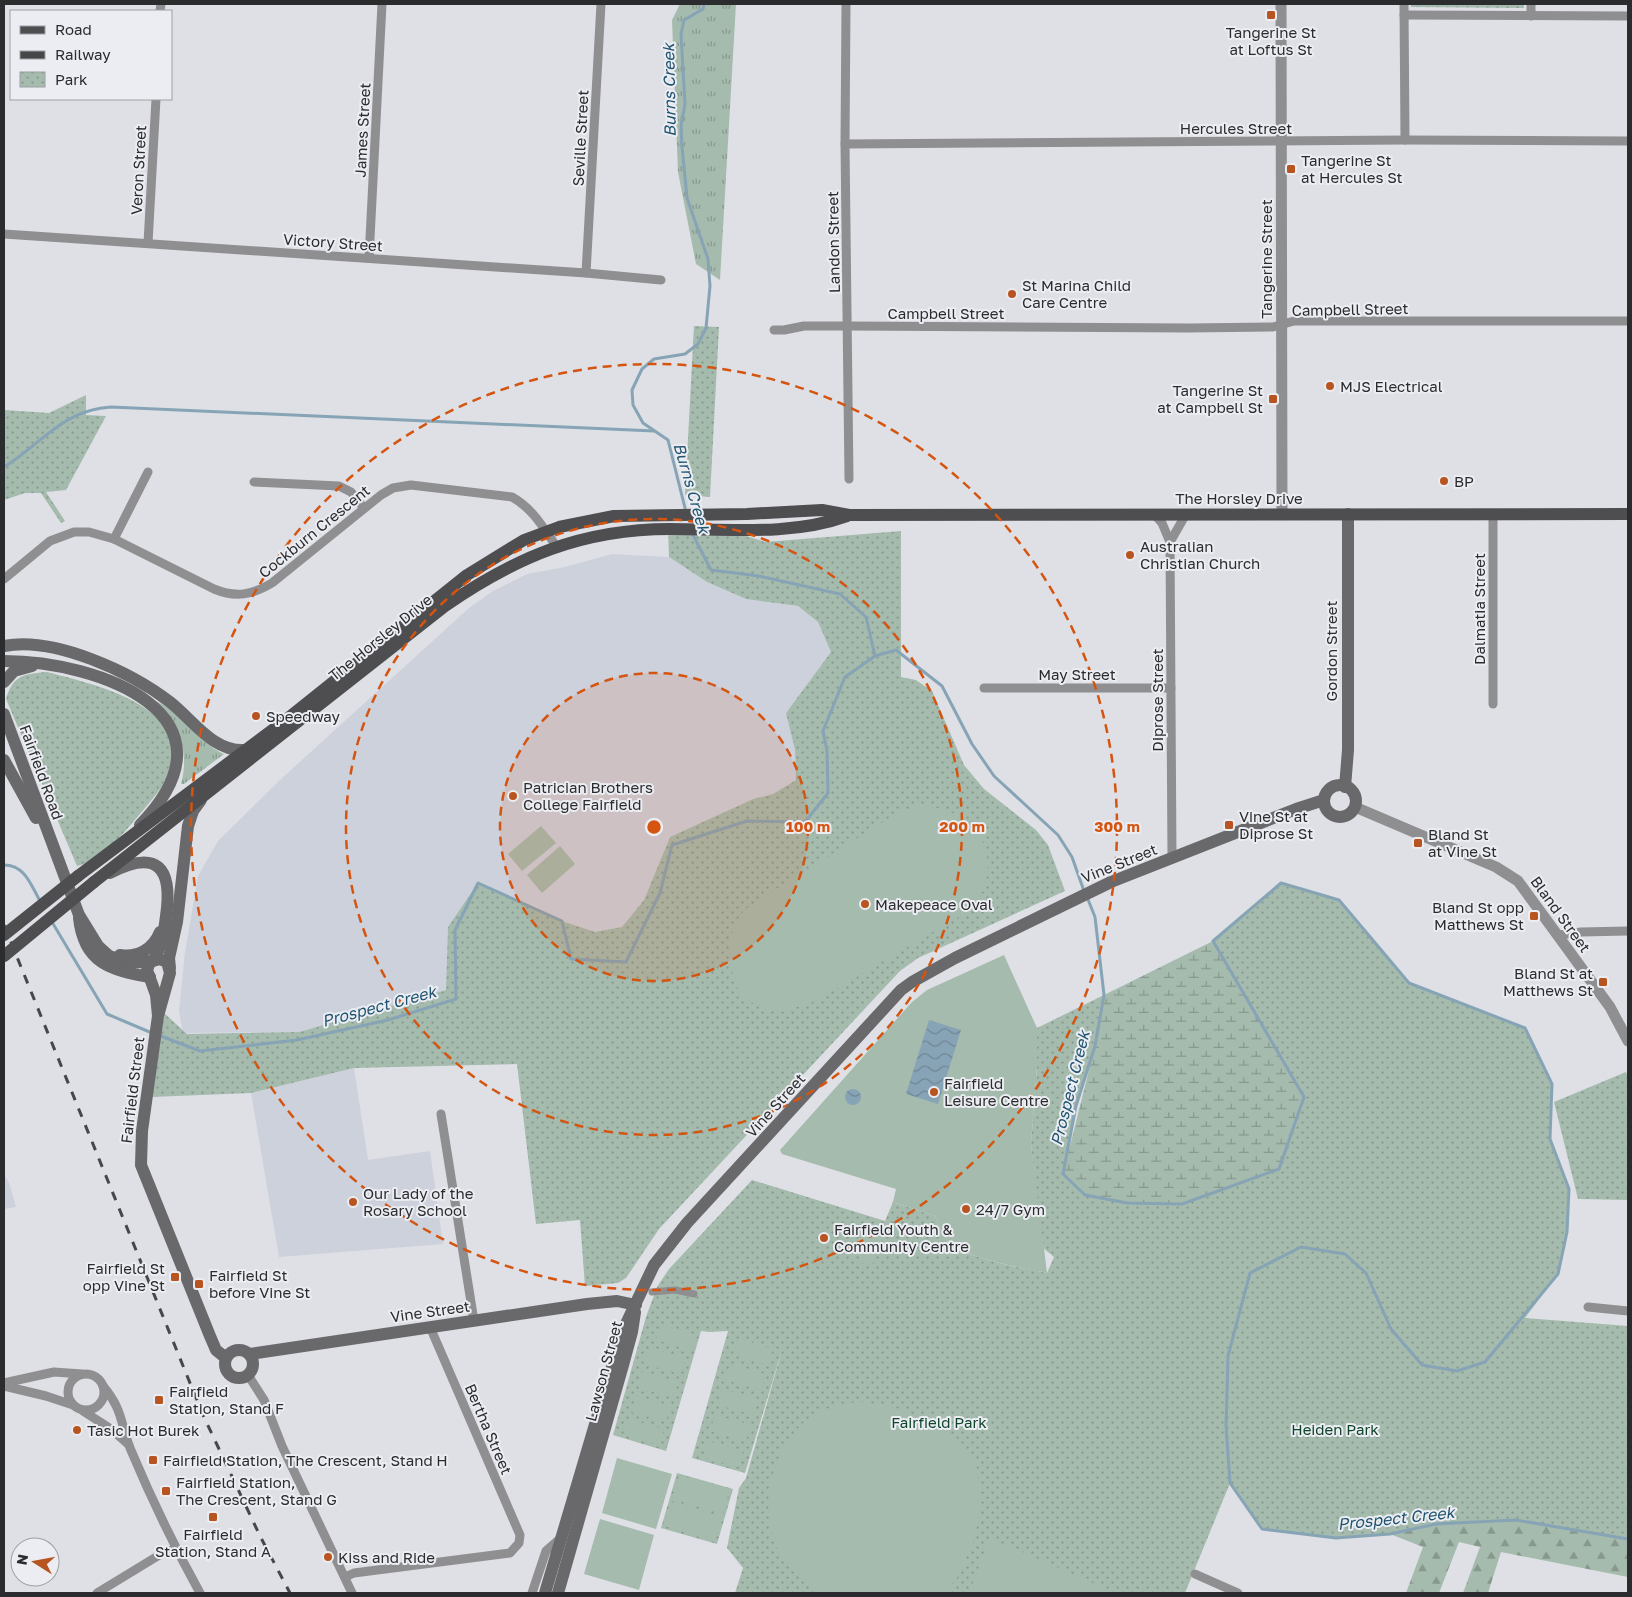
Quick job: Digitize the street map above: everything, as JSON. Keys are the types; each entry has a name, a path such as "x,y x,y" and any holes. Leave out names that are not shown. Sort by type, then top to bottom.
{"main road":[{"name":"The Horsley Drive","path":"4,935 126,839 245,750 480,565 524,540 596,518 725,515 822,510 849,515 1628,514"},
{"name":"Gordon Street","path":"1345,787 1348,750 1348,514"},
{"name":"The Horsley Drive","path":"4,956 94,882 445,606 501,570 556,546 620,532 668,529 726,530 823,524 849,515"},
{"path":"4,641 63,651 116,670 145,685 171,703 212,740 235,751 245,750"},
{"path":"4,646 18,643"},
{"path":"4,661 52,665 98,675 137,694 152,706 173,732 177,747 177,764 173,782 151,814 126,839"},
{"path":"4,682 8,675 20,668 52,665"},
{"name":"Fairfield Road","path":"4,714 24,763 50,841 79,915"},
{"name":"Fairfield Road","path":"4,760 50,841"},
{"name":"Fairfield Street","path":"224,780 200,801 189,821 177,922 168,958 170,971 158,1016 148,1082 141,1140 141,1165 216,1350 226,1358"},
{"path":"1345,787 1353,792 1354,807 1344,817 1334,816 1326,810 1324,800 1331,788 1345,787"},
{"name":"Vine Street","path":"250,1354 587,1304 617,1301 636,1305 644,1281 667,1246 901,990 927,973 1111,882 1296,808 1324,800"},
{"path":"94,882 124,866 141,862 160,868 168,882 167,912 163,941 148,967 150,978"},
{"path":"91,933 112,952 127,956 134,955 147,950 156,940 167,912"},
{"path":"79,915 102,951 115,959 134,963 163,959 170,971 160,982 115,969 98,960 86,944 81,932 79,915"},
{"name":"Fairfield Street","path":"150,978 157,998 158,1016"},
{"name":"Lawson Street","path":"545,1593 623,1330 636,1305"},
{"name":"Lawson Street","path":"561,1592 632,1332 636,1305"},
{"path":"237,1350 250,1354 254,1365 248,1375 239,1378 230,1375 225,1367 226,1358 237,1350"}],"street":[{"name":"James Street","path":"369,258 382,4"},
{"name":"Seville Street","path":"586,273 600,4"},
{"name":"Landon Street","path":"846,4 844,144 849,479"},
{"name":"Tangerine Street","path":"1281,4 1282,514"},
{"path":"1404,4 1405,140"},
{"path":"1531,4 1532,16"},
{"path":"1404,15 1628,16"},
{"name":"Veron Street","path":"148,243 156,100"},
{"name":"Hercules Street","path":"844,144 1405,140 1628,141"},
{"name":"Victory Street","path":"4,234 586,273 661,280"},
{"name":"Campbell Street","path":"774,330 804,326 1189,328 1281,325 1294,321 1628,321"},
{"path":"114,539 148,472"},
{"path":"254,482 339,486 351,492 363,507"},
{"name":"Cockburn Crescent","path":"4,579 50,541 74,532 89,532 114,539 214,590 242,596 258,592 272,583 363,507 393,488 411,485 512,497 524,504 556,546"},
{"name":"Diprose Street","path":"1155,514 1162,523 1170,542 1172,859"},
{"path":"1170,542 1186,514"},
{"name":"Dalmatia Street","path":"1493,514 1493,704"},
{"name":"May Street","path":"984,688 1171,688"},
{"name":"Bland Street","path":"1354,807 1510,874 1526,889 1559,935 1610,1007 1628,1040"},
{"path":"1559,935 1582,932 1628,931"},
{"path":"441,1114 474,1321"},
{"path":"652,1292 675,1290 694,1294"},
{"path":"1588,1307 1628,1311"},
{"name":"Bertha Street","path":"346,1577 354,1573 510,1553 519,1543 520,1535 430,1327"},
{"path":"4,1384 54,1372 96,1377 119,1409 129,1445 176,1548 200,1593"},
{"path":"73,1406 67,1390 72,1380 82,1374"},
{"path":"248,1375 264,1400 282,1446 352,1593"},
{"path":"4,1384 46,1396 83,1410 111,1429 129,1445"},
{"path":"83,1410 94,1409 101,1402 103,1386"},
{"name":"Lawson Street","path":"532,1593 546,1551 562,1538"},
{"path":"97,1593 161,1554 176,1548"},
{"path":"1195,1574 1238,1593"}],"shaded area":[{"name":"Patrician Brothers College Fairfield","path":"612,554 669,557 707,582 746,599 798,606 818,622 831,652 786,713 795,750 796,780 773,794 753,799 670,837 644,900 622,927 595,933 562,921 448,927 447,990 299,1032 183,1033 179,1011 185,952 198,876 218,841 280,780 469,608 493,591 527,574 565,567"},
{"name":"Our Lady of the Rosary School","path":"354,1068 368,1160 430,1151 443,1244 279,1257 251,1093"},
{"path":"4,1174 9,1183 16,1207 4,1209"}],"green space":[{"path":"680,4 736,4 720,280 696,264 678,172 672,20"},
{"path":"1411,4 1524,4 1524,8 1411,7"},
{"path":"694,326 719,327 710,497 685,495"},
{"path":"86,395 86,415 106,416 66,490 46,492 65,521 61,523 41,493 25,493 4,500 4,410 49,413"},
{"path":"668,529 726,530 766,542 901,531 901,677 916,680 932,691 964,765 984,789 1036,830 1048,845 1065,891 918,958 900,971 659,1229 626,1278 618,1283 585,1286 580,1220 536,1224 517,1064 354,1068 251,1093 151,1097 163,1012 187,1034 299,1032 446,990 448,927 478,883 562,921 595,932 622,927 644,900 670,837 753,799 773,794 796,780 795,750 786,713 831,652 818,622 798,606 746,599 707,582 669,557"},
{"path":"47,672 107,689 129,699 148,710 162,724 171,741 172,762 170,769 154,798 111,846 95,858 77,866 6,699 12,685 20,677"},
{"path":"155,701 164,705 206,742 224,754 184,784 181,784 184,760 180,739 170,719"},
{"name":"Makepeace Oval","path":"916,806 937,808 955,814 970,825 981,838 987,854 988,872 983,890 972,909 816,1001 781,1012 765,1010 741,996 733,976 730,945 735,924 743,912 762,898 897,813"},
{"path":"541,826 556,843 522,871 508,854"},
{"path":"560,846 575,864 542,893 527,875"},
{"path":"1281,883 1339,900 1409,983 1525,1028 1552,1084 1550,1139 1569,1189 1567,1232 1558,1274 1525,1318 1628,1326 1628,1539 1516,1520 1436,1524 1390,1534 1336,1538 1262,1529 1230,1483 1185,1593 735,1593 743,1568 727,1548 739,1488 746,1478 783,1346 745,1473 692,1458 728,1331 701,1331 666,1451 613,1435 646,1317 657,1287 669,1269 752,1180 885,1221 893,1202 935,1216 945,1237 959,1249 996,1262 1047,1273 1054,1257 1042,1247 1031,1144 1037,1067 1037,1028 1104,995 1095,1046 1076,1106 1063,1174 1085,1195 1127,1203 1182,1204 1279,1169 1304,1097 1213,941"},
{"path":"1213,941 1304,1097 1279,1169 1182,1204 1127,1203 1085,1195 1063,1174 1095,1046 1104,995"},
{"name":"Fairfield Leisure Centre","path":"1004,955 1037,1028 1037,1067 1031,1144 1047,1273 997,1262 959,1249 945,1237 935,1216 893,1202 896,1189 782,1154 780,1150 912,1002 927,990"},
{"path":"1626,1072 1628,1078 1628,1200 1578,1199 1554,1102"},
{"path":"869,1227 883,1231 872,1266 858,1262"},
{"path":"661,1324 697,1335 692,1351 656,1340"},
{"path":"738,1338 773,1349 768,1365 733,1354"},
{"path":"649,1348 685,1358 680,1374 644,1364"},
{"path":"730,1364 766,1374 761,1390 725,1380"},
{"path":"642,1371 678,1382 673,1398 638,1387"},
{"path":"722,1389 758,1399 753,1415 718,1405"},
{"path":"636,1396 671,1406 666,1422 631,1412"},
{"path":"864,1402 896,1408 942,1425 955,1436 976,1463 982,1501 974,1541 957,1578 945,1593 823,1593 804,1581 788,1565 777,1547 770,1526 768,1504 777,1461 787,1442 801,1425 815,1414 838,1405"},
{"path":"715,1415 751,1425 746,1441 710,1431"},
{"path":"629,1419 664,1429 659,1445 624,1435"},
{"path":"708,1441 743,1451 738,1467 703,1457"},
{"path":"617,1458 672,1474 656,1529 602,1513"},
{"path":"677,1473 733,1489 717,1544 661,1528"},
{"path":"679,1475 730,1489 723,1514 672,1499"},
{"path":"671,1502 722,1517 715,1541 664,1526"},
{"path":"600,1519 654,1535 639,1590 584,1574"},
{"path":"1516,1520 1628,1539 1628,1577 1501,1552 1488,1593 1463,1593 1480,1547 1459,1542 1439,1593 1406,1593 1423,1547 1390,1534 1436,1524"},
{"path":"990,1538 1116,1593 969,1593"}],"water":[{"path":"929,1020 961,1030 938,1104 906,1094"},
{"path":"853,1089 859,1091 861,1097 859,1103 853,1105 847,1103 845,1097 847,1091"}],"waterway":[{"name":"Burns Creek","path":"686,512 668,440 643,423 633,405 632,390 642,369 654,359 685,354 698,344 706,328 710,286 708,259 687,198 681,126 685,104 681,34 684,20 703,9 704,4"},
{"path":"4,467 66,421 94,409 111,407 654,431"},
{"name":"Burns Creek","path":"692,533 711,570 759,576 840,594 866,617 875,656"},
{"name":"Prospect Creek","path":"158,1035 200,1051 297,1040 388,1020 456,999 455,930 478,883 562,921 571,959 626,962 660,893 672,845 747,821 805,822 828,793 827,751 823,731 845,677 875,656 896,650 942,686 972,744 994,776 1058,835 1072,857 1084,891"},
{"name":"Prospect Creek","path":"4,865 17,868 22,872 27,877 40,901"},
{"name":"Prospect Creek","path":"1087,897 1095,917 1104,995 1095,1046 1076,1106 1063,1174 1085,1195 1127,1203 1182,1204 1279,1169 1304,1097 1213,941 1281,883 1339,900 1409,983 1525,1028 1552,1084 1550,1139 1569,1189 1567,1232 1558,1274 1485,1362 1457,1371 1422,1365 1391,1329 1366,1273 1345,1254 1301,1247 1250,1273 1228,1356 1226,1426 1230,1483 1262,1529 1336,1538 1390,1534 1436,1524 1516,1520 1628,1539"},
{"name":"Prospect Creek","path":"52,922 107,1014 152,1033"}],"railway":[{"path":"4,925 203,1415 260,1536 290,1593"}],"place":[{"name":"Tangerine St at Loftus St","path":"1271,15"},
{"name":"Tangerine St at Hercules St","path":"1291,169"},
{"name":"St Marina Child Care Centre","path":"1012,294"},
{"name":"MJS Electrical","path":"1330,386"},
{"name":"Tangerine St at Campbell St","path":"1273,399"},
{"name":"BP","path":"1444,481"},
{"name":"Australian Christian Church","path":"1130,555"},
{"name":"Speedway","path":"256,716"},
{"name":"Patrician Brothers College Fairfield","path":"513,796"},
{"name":"Vine St at Diprose St","path":"1229,825"},
{"name":"Bland St at Vine St","path":"1418,843"},
{"name":"Makepeace Oval","path":"865,904"},
{"name":"Bland St opp Matthews St","path":"1534,916"},
{"name":"Bland St at Matthews St","path":"1603,982"},
{"name":"Fairfield Leisure Centre","path":"934,1092"},
{"name":"Our Lady of the Rosary School","path":"353,1202"},
{"name":"24/7 Gym","path":"966,1209"},
{"name":"Fairfield Youth & Community Centre","path":"824,1238"},
{"name":"Fairfield St opp Vine St","path":"175,1277"},
{"name":"Fairfield St before Vine St","path":"199,1284"},
{"name":"Fairfield Station, Stand F","path":"159,1400"},
{"name":"Tasic Hot Burek","path":"77,1430"},
{"name":"Fairfield Station, The Crescent, Stand H","path":"153,1460"},
{"name":"Fairfield Station, The Crescent, Stand G","path":"166,1491"},
{"name":"Fairfield Station, Stand A","path":"213,1517"},
{"name":"Kiss and Ride","path":"328,1557"}],"park label":[{"name":"Fairfield Park","path":"939,1422"},
{"name":"Heiden Park","path":"1335,1429"}]}
